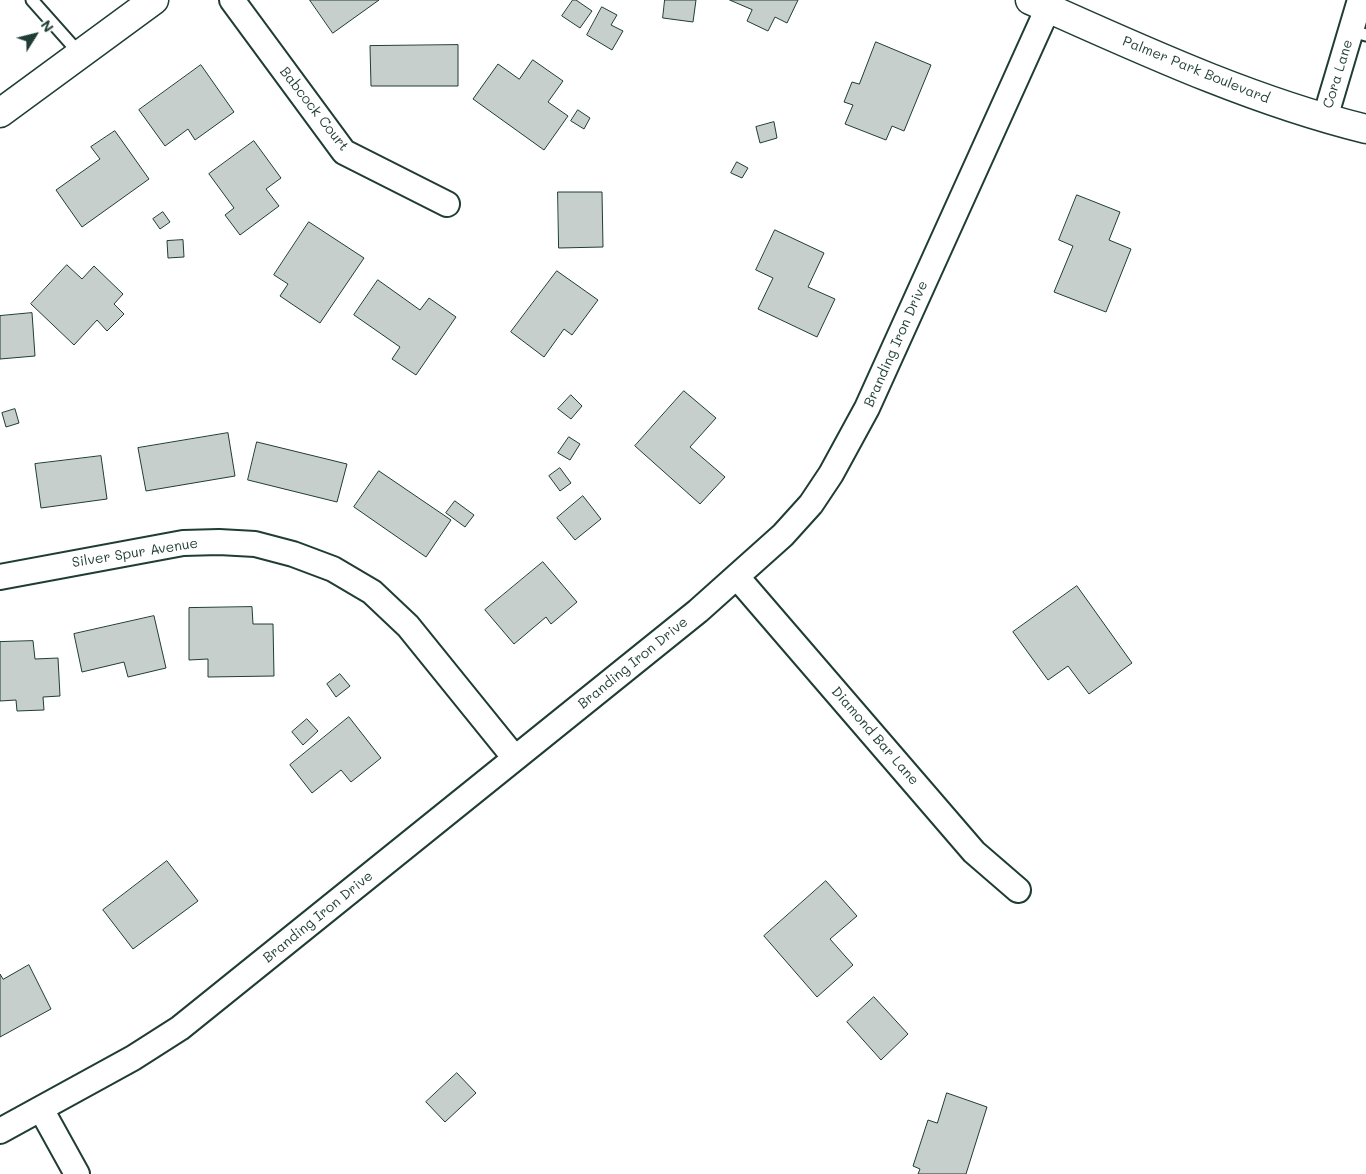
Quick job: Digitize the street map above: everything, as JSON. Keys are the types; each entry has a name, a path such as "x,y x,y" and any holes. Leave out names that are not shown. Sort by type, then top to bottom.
{"main road":[{"path":"0,113 154,0"},
{"name":"Palmer Park Boulevard","path":"1039,4 1216,80 1324,118 1366,129"}],"street":[{"name":"Babcock Court","path":"232,0 344,152 447,204"},
{"name":"Cora Lane","path":"1324,118 1358,33 1360,0"},
{"name":"Branding Iron Drive","path":"0,1131 133,1058 180,1028 514,757 698,611 783,534 811,504 831,474 867,408 1039,4"},
{"name":"Silver Spur Avenue","path":"0,577 183,543 255,544 293,554 333,569 372,592 408,626 514,757"},
{"name":"Diamond Bar Lane","path":"737,576 974,852 1018,890"},
{"path":"41,1109 77,1174"}],"lane":[{"path":"32,0 80,54"}],"building":[{"path":"310,0 379,0 333,33"},
{"path":"573,0 576,0 592,11 580,28 562,16"},
{"path":"665,0 696,0 693,22 663,18"},
{"path":"730,0 798,0 787,23 775,17 768,31 747,21 752,10"},
{"path":"602,7 617,15 611,25 623,31 612,50 587,35"},
{"path":"876,42 931,65 904,131 892,126 886,140 845,124 853,105 844,102 852,82 859,84"},
{"path":"458,45 458,86 371,86 370,46"},
{"path":"533,60 563,81 548,102 568,116 544,150 473,99 498,64 519,79"},
{"path":"201,65 234,112 195,140 188,129 165,146 139,110"},
{"path":"578,110 590,118 584,129 571,121"},
{"path":"774,122 777,138 760,143 756,127"},
{"path":"115,131 149,179 82,227 56,190 100,159 91,147"},
{"path":"254,141 281,178 266,189 279,206 240,235 225,215 234,208 209,174"},
{"path":"737,162 748,168 742,178 731,173"},
{"path":"558,192 602,192 603,247 559,248"},
{"path":"1077,195 1120,212 1109,240 1131,249 1106,312 1054,292 1073,246 1059,240"},
{"path":"163,212 170,222 160,229 153,219"},
{"path":"309,222 364,258 320,323 280,296 288,284 274,275"},
{"path":"775,230 824,253 808,287 835,299 817,337 758,309 773,278 756,270"},
{"path":"183,240 184,257 168,258 167,241"},
{"path":"67,265 82,279 94,266 123,294 114,304 124,314 107,331 97,320 74,345 31,304"},
{"path":"557,271 598,300 572,335 564,329 544,357 511,332"},
{"path":"378,280 420,310 429,298 456,317 416,375 392,359 400,347 354,315"},
{"path":"32,313 35,356 0,359 0,316"},
{"path":"684,391 716,418 690,447 725,477 700,504 635,446"},
{"path":"571,395 582,406 571,419 558,409"},
{"path":"15,409 19,423 6,427 2,413"},
{"path":"228,433 235,476 146,491 138,448"},
{"path":"569,437 580,444 570,460 558,453"},
{"path":"257,442 347,464 337,502 248,480"},
{"path":"101,456 107,499 41,508 35,464"},
{"path":"560,468 571,483 560,491 549,476"},
{"path":"379,471 451,520 426,557 354,507"},
{"path":"583,496 601,519 575,540 557,518"},
{"path":"455,501 474,515 465,527 446,513"},
{"path":"543,562 577,602 551,624 546,617 514,644 485,610"},
{"path":"1077,586 1132,663 1089,694 1068,666 1048,680 1013,632"},
{"path":"252,607 253,624 273,624 274,676 208,677 208,659 189,660 189,608"},
{"path":"154,616 166,668 128,677 124,662 82,672 74,634"},
{"path":"33,641 35,659 58,658 60,696 43,697 44,710 17,711 16,700 0,701 0,642"},
{"path":"340,674 350,686 336,697 327,684"},
{"path":"349,717 381,758 351,782 341,770 312,793 290,765"},
{"path":"307,719 318,731 303,745 292,732"},
{"path":"167,861 198,901 133,949 103,910"},
{"path":"826,881 857,916 830,939 853,965 817,997 764,936"},
{"path":"29,965 51,1009 0,1037 0,974 3,979"},
{"path":"874,997 908,1034 881,1060 847,1022"},
{"path":"457,1073 476,1093 445,1122 426,1102"},
{"path":"947,1093 987,1107 966,1174 918,1174 920,1169 913,1166 928,1120 937,1123"}]}
